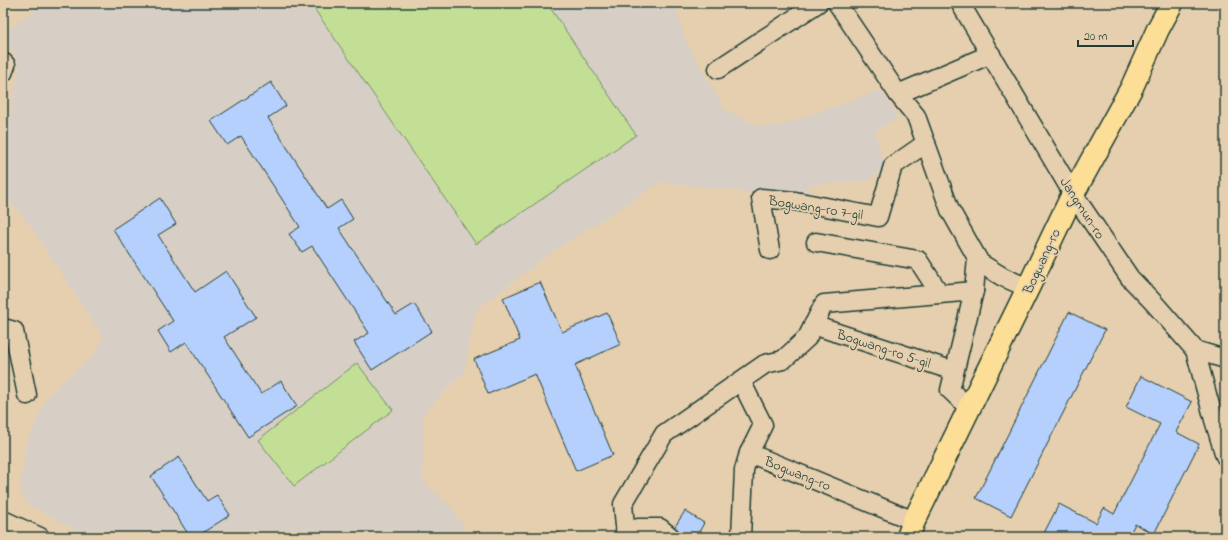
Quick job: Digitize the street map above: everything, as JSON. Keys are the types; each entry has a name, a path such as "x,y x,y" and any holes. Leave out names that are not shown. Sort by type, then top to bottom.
{"main road":[{"name":"Bogwang-ro","path":"911,529 1073,194 1132,87 1158,29 1172,3"}],"street":[{"path":"718,69 818,3"},
{"path":"838,3 898,94 916,116 950,210 980,263 1003,277 1028,288"},
{"name":"Jangmun-ro","path":"960,3 1073,194 1130,278 1195,350 1225,456"},
{"path":"898,94 991,54"},
{"path":"3,62 6,65 3,73"},
{"name":"Bogwang-ro 7-gil","path":"770,250 761,198 795,201 878,217 893,166 926,143"},
{"path":"816,242 918,260 940,294"},
{"path":"969,408 950,390 974,291 977,258"},
{"path":"671,537 660,528 638,528 625,535 623,504 664,434 765,364 783,360 807,338 824,304 974,291"},
{"name":"Bogwang-ro 5-gil","path":"814,325 954,371"},
{"path":"3,328 14,331 27,395"},
{"path":"1195,350 1225,359"},
{"path":"741,381 763,425 749,453 744,470 741,537"},
{"name":"Bogwang-ro","path":"749,453 911,529"},
{"path":"3,520 40,537"}],"shaded area":[{"path":"44,3 675,3 685,39 724,109 759,126 779,126 881,90 898,117 875,132 885,169 868,181 809,185 810,195 763,194 661,182 552,252 476,310 464,373 423,414 423,481 453,510 464,526 464,537 88,537 26,503 20,489 26,443 48,395 92,356 104,339 32,228 3,193 3,148 19,69 5,32"}],"green space":[{"path":"547,3 636,135 476,244 311,4"},
{"path":"357,363 393,410 294,486 258,440"}],"building":[{"path":"271,82 286,106 268,118 327,209 341,200 353,219 339,228 396,315 414,304 432,331 372,370 354,342 369,333 312,246 302,252 289,234 300,227 241,136 227,145 211,121"},
{"path":"160,198 176,224 158,235 195,292 226,271 256,317 224,337 261,394 281,381 297,406 248,437 186,342 171,352 158,331 173,321 113,229"},
{"path":"540,282 562,332 607,313 621,344 575,365 613,455 576,471 535,374 488,394 474,359 520,340 503,298"},
{"path":"1069,312 1105,330 1011,516 976,498"},
{"path":"1141,376 1192,402 1176,432 1199,444 1154,534 1135,524 1128,537 1046,537 1043,535 1059,504 1096,523 1104,508 1114,514 1160,424 1126,407"},
{"path":"179,457 207,501 217,495 230,515 196,537 190,537 151,476"},
{"path":"685,511 704,523 696,537 681,537 672,531"},
{"path":"526,533 560,533 560,537 526,537"}]}
